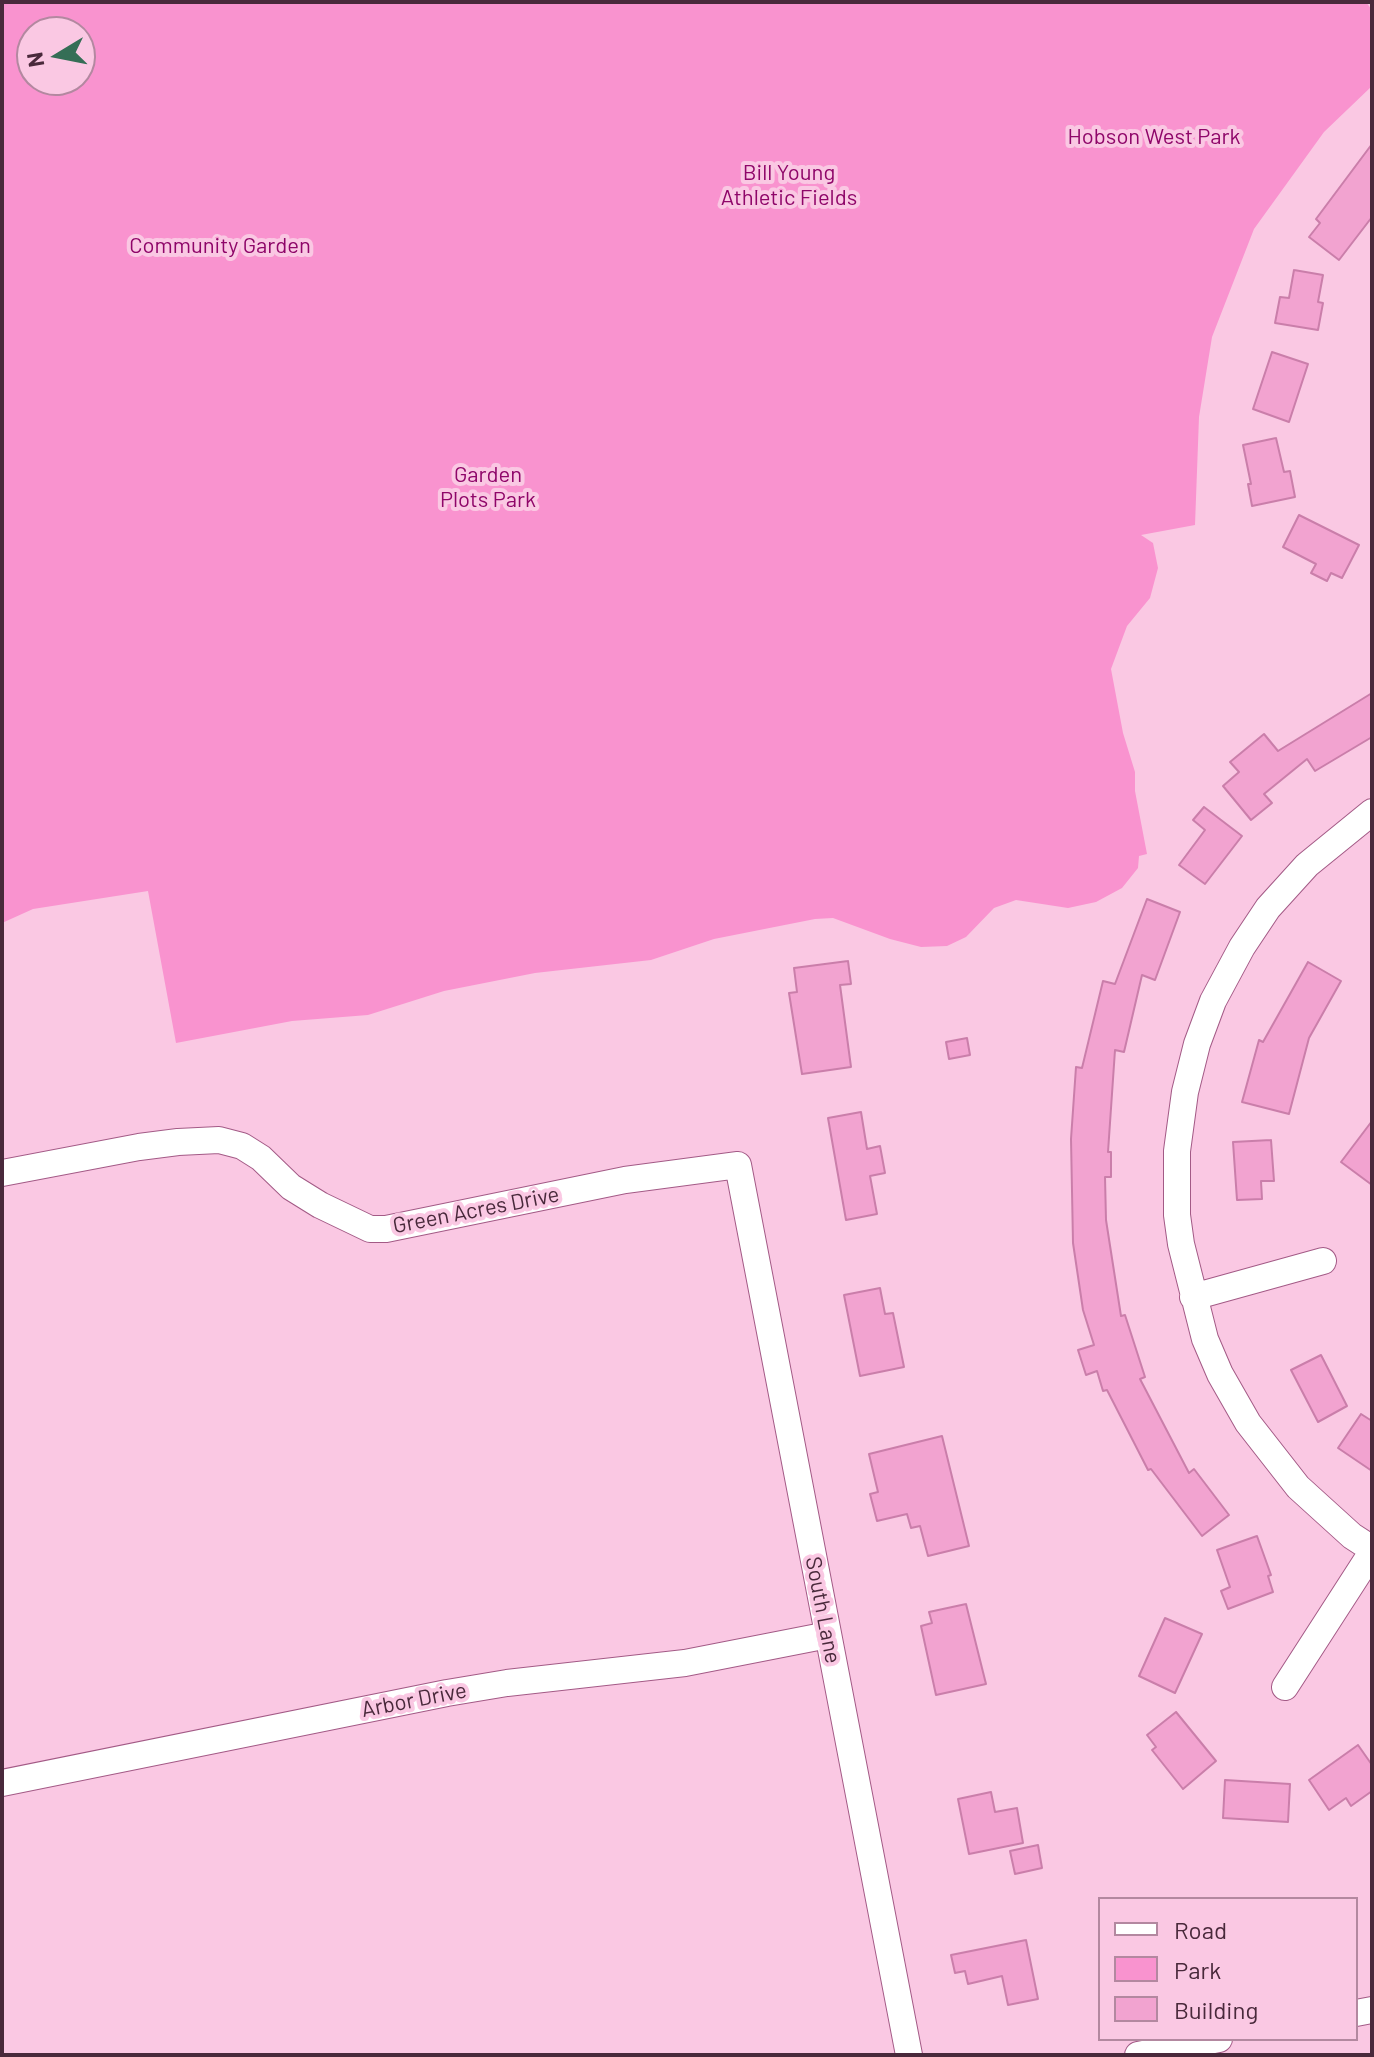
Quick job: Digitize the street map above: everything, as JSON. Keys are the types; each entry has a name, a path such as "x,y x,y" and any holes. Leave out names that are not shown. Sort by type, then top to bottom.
{"street":[{"path":"1285,1687 1372,1551 1316,1504 1265,1447 1220,1374 1205,1339 1181,1244 1177,1215 1177,1151 1185,1092 1208,1015 1242,947 1268,908 1322,850 1372,812"},
{"name":"Green Acres Drive","path":"2,1173 139,1147 219,1140 242,1146 261,1158 291,1187 333,1212 370,1229 386,1229 625,1180 738,1165"},
{"name":"South Lane","path":"738,1165 909,2055"},
{"path":"1193,1297 1323,1261"},
{"name":"Arbor Drive","path":"2,1783 447,1693 507,1683 685,1663 828,1635"},
{"path":"1138,2055 1209,2041"}],"green space":[{"name":"Garden Plots Park","path":"2,2 1366,2 1372,10 1372,86 1324,132 1254,229 1212,337 1199,417 1195,525 1141,535 1153,543 1158,568 1150,598 1127,626 1111,669 1123,733 1135,772 1135,791 1147,854 1139,856 1138,868 1122,888 1096,902 1068,908 1016,900 994,908 966,937 947,946 921,947 833,918 815,919 714,939 651,960 535,973 444,991 368,1015 292,1021 176,1043 148,891 33,909 2,923"}],"building":[{"path":"1372,144 1372,217 1339,260 1309,237 1320,223 1316,219"},
{"path":"1294,270 1323,275 1318,302 1323,303 1318,330 1275,323 1280,297 1289,298"},
{"path":"1272,352 1308,364 1289,422 1253,409"},
{"path":"1276,438 1284,472 1290,471 1295,497 1252,506 1243,445"},
{"path":"1299,515 1359,545 1342,578 1331,573 1327,581 1311,573 1316,564 1283,547"},
{"path":"1372,693 1372,737 1315,771 1307,759 1264,794 1272,803 1251,820 1223,786 1239,772 1230,762 1264,734 1278,751"},
{"path":"1204,807 1242,836 1205,884 1179,865 1205,830 1193,820"},
{"path":"1147,899 1180,912 1155,980 1142,975 1124,1052 1115,1050 1108,1152 1111,1152 1111,1177 1105,1177 1106,1220 1121,1316 1125,1315 1145,1377 1140,1379 1189,1473 1194,1469 1229,1515 1202,1536 1151,1469 1148,1470 1107,1390 1103,1391 1097,1371 1086,1375 1078,1350 1094,1345 1083,1310 1073,1243 1071,1139 1076,1067 1082,1068 1103,981 1115,984"},
{"path":"848,961 851,984 840,985 851,1067 802,1074 789,993 797,992 794,968"},
{"path":"1308,962 1341,981 1309,1038 1289,1114 1242,1102 1259,1040 1263,1042"},
{"path":"967,1038 970,1055 949,1059 946,1042"},
{"path":"861,1112 867,1149 880,1146 885,1173 870,1176 877,1214 846,1220 828,1118"},
{"path":"1372,1121 1372,1185 1341,1162"},
{"path":"1271,1140 1274,1181 1261,1181 1262,1199 1237,1200 1233,1142"},
{"path":"880,1288 885,1314 893,1313 904,1367 860,1376 844,1295"},
{"path":"1321,1355 1347,1406 1318,1422 1291,1370"},
{"path":"1361,1414 1372,1421 1372,1471 1338,1448"},
{"path":"942,1436 969,1546 928,1556 920,1526 911,1528 907,1514 877,1521 870,1494 878,1492 869,1454"},
{"path":"1257,1536 1271,1575 1268,1576 1273,1592 1228,1609 1221,1591 1230,1587 1217,1550"},
{"path":"966,1604 986,1684 936,1695 921,1626 932,1623 929,1612"},
{"path":"1165,1618 1202,1634 1175,1693 1139,1676"},
{"path":"1176,1712 1216,1761 1183,1789 1152,1750 1156,1747 1147,1735"},
{"path":"1358,1745 1372,1765 1372,1791 1351,1806 1346,1798 1329,1810 1309,1780"},
{"path":"1225,1780 1290,1784 1288,1822 1223,1818"},
{"path":"991,1792 995,1812 1017,1808 1023,1843 969,1854 958,1799"},
{"path":"1038,1845 1042,1868 1015,1874 1010,1851"},
{"path":"1026,1940 1038,1999 1008,2005 1002,1976 968,1984 965,1971 955,1973 951,1955"}],"park label":[{"name":"Hobson West Park","path":"1154,137"},
{"name":"Bill Young Athletic Fields","path":"789,186"},
{"name":"Community Garden","path":"220,246"}]}
